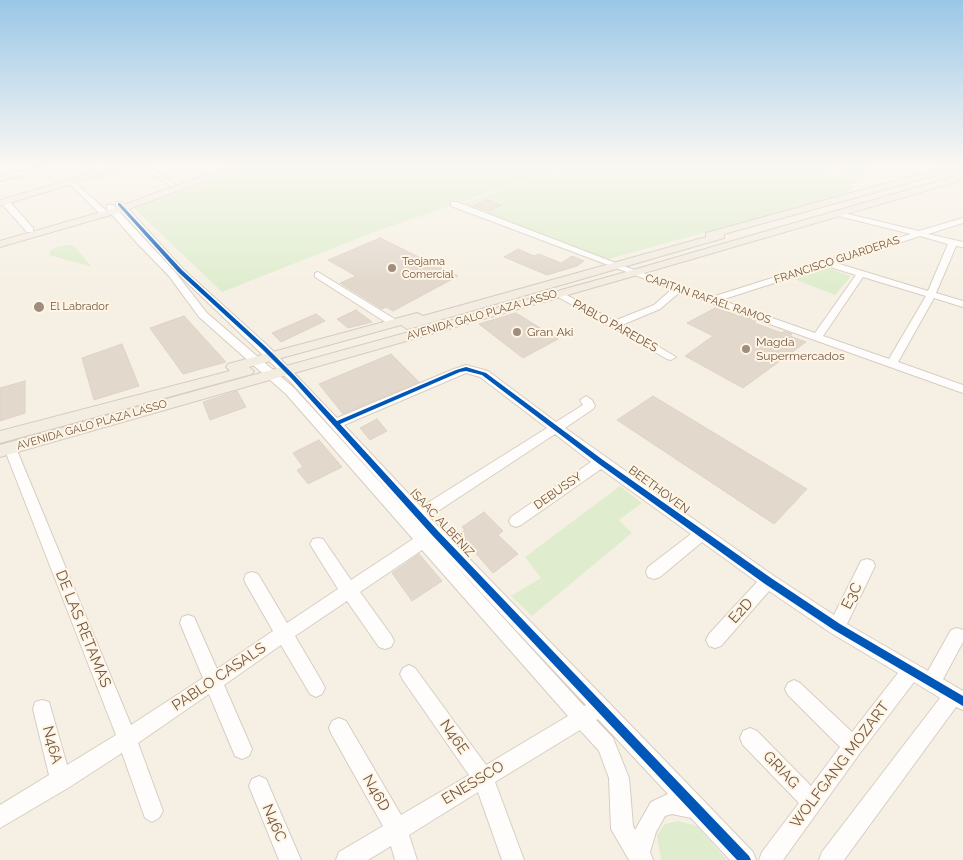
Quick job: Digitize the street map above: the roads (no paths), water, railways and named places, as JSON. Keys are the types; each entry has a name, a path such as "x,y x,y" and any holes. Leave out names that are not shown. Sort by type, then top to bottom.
{"main road":[{"path":"0,239 125,204"},
{"path":"0,244 125,204"},
{"name":"AVENIDA GALO PLAZA LASSO","path":"0,431 273,366 558,294 620,268 835,204"},
{"name":"AVENIDA GALO PLAZA LASSO","path":"3,445 273,366 620,268 856,204"},
{"name":"AVENIDA GALO PLAZA LASSO","path":"273,366 394,323 620,268 867,204"}],"street":[{"path":"5,204 30,230"},
{"name":"ISAAC ALBÉNIZ","path":"105,204 112,209 140,241 176,272 335,424 413,519"},
{"name":"CAPITAN RAFAEL RAMOS","path":"454,204 620,268 963,389"},
{"path":"838,213 958,244 892,364"},
{"name":"FRANCISCO GUARDERAS","path":"712,300 963,220"},
{"path":"828,264 963,304"},
{"name":"ISAAC ALBÉNIZ","path":"176,272 203,315 273,366 290,391 413,519 606,745 619,778 622,829 640,857"},
{"path":"817,337 861,274"},
{"path":"318,275 394,323"},
{"path":"614,325 657,308 678,289"},
{"name":"PABLO PAREDES","path":"558,294 671,357"},
{"name":"BEETHOVEN","path":"335,424 466,369 484,374 601,462 768,581 837,627 959,698"},
{"path":"413,519 587,408 589,406 586,400"},
{"name":"DE LAS RETAMAS","path":"3,445 127,739 152,811"},
{"name":"DEBUSSY","path":"516,521 601,462"},
{"path":"654,572 702,534"},
{"name":"ISAAC ALBÉNIZ","path":"429,537 600,707 745,860"},
{"name":"PABLO CASALS","path":"0,817 62,781 127,739 429,537"},
{"path":"318,544 385,641"},
{"name":"E3C","path":"837,627 867,566"},
{"path":"252,579 316,688"},
{"name":"E2D","path":"715,640 768,581"},
{"path":"188,623 242,749"},
{"path":"932,682 957,636"},
{"name":"WOLFGANG MOZART","path":"770,860 853,746 912,670"},
{"name":"N46E","path":"409,674 483,778 513,860"},
{"path":"794,689 853,746"},
{"path":"830,860 959,698"},
{"name":"ENESSCO","path":"347,860 600,707"},
{"name":"N46A","path":"42,709 62,781"},
{"name":"N46D","path":"339,728 397,830 406,860"},
{"name":"GRIAG","path":"750,738 812,802"},
{"name":"N46C","path":"259,786 290,860"},
{"path":"640,857 647,827 658,809 672,803 698,809"}],"place":[{"name":"Teojama Comercial","path":"392,268"},
{"name":"El Labrador","path":"39,307"},
{"name":"Gran Aki","path":"517,332"},
{"name":"Magda Supermercados","path":"746,349"}]}
